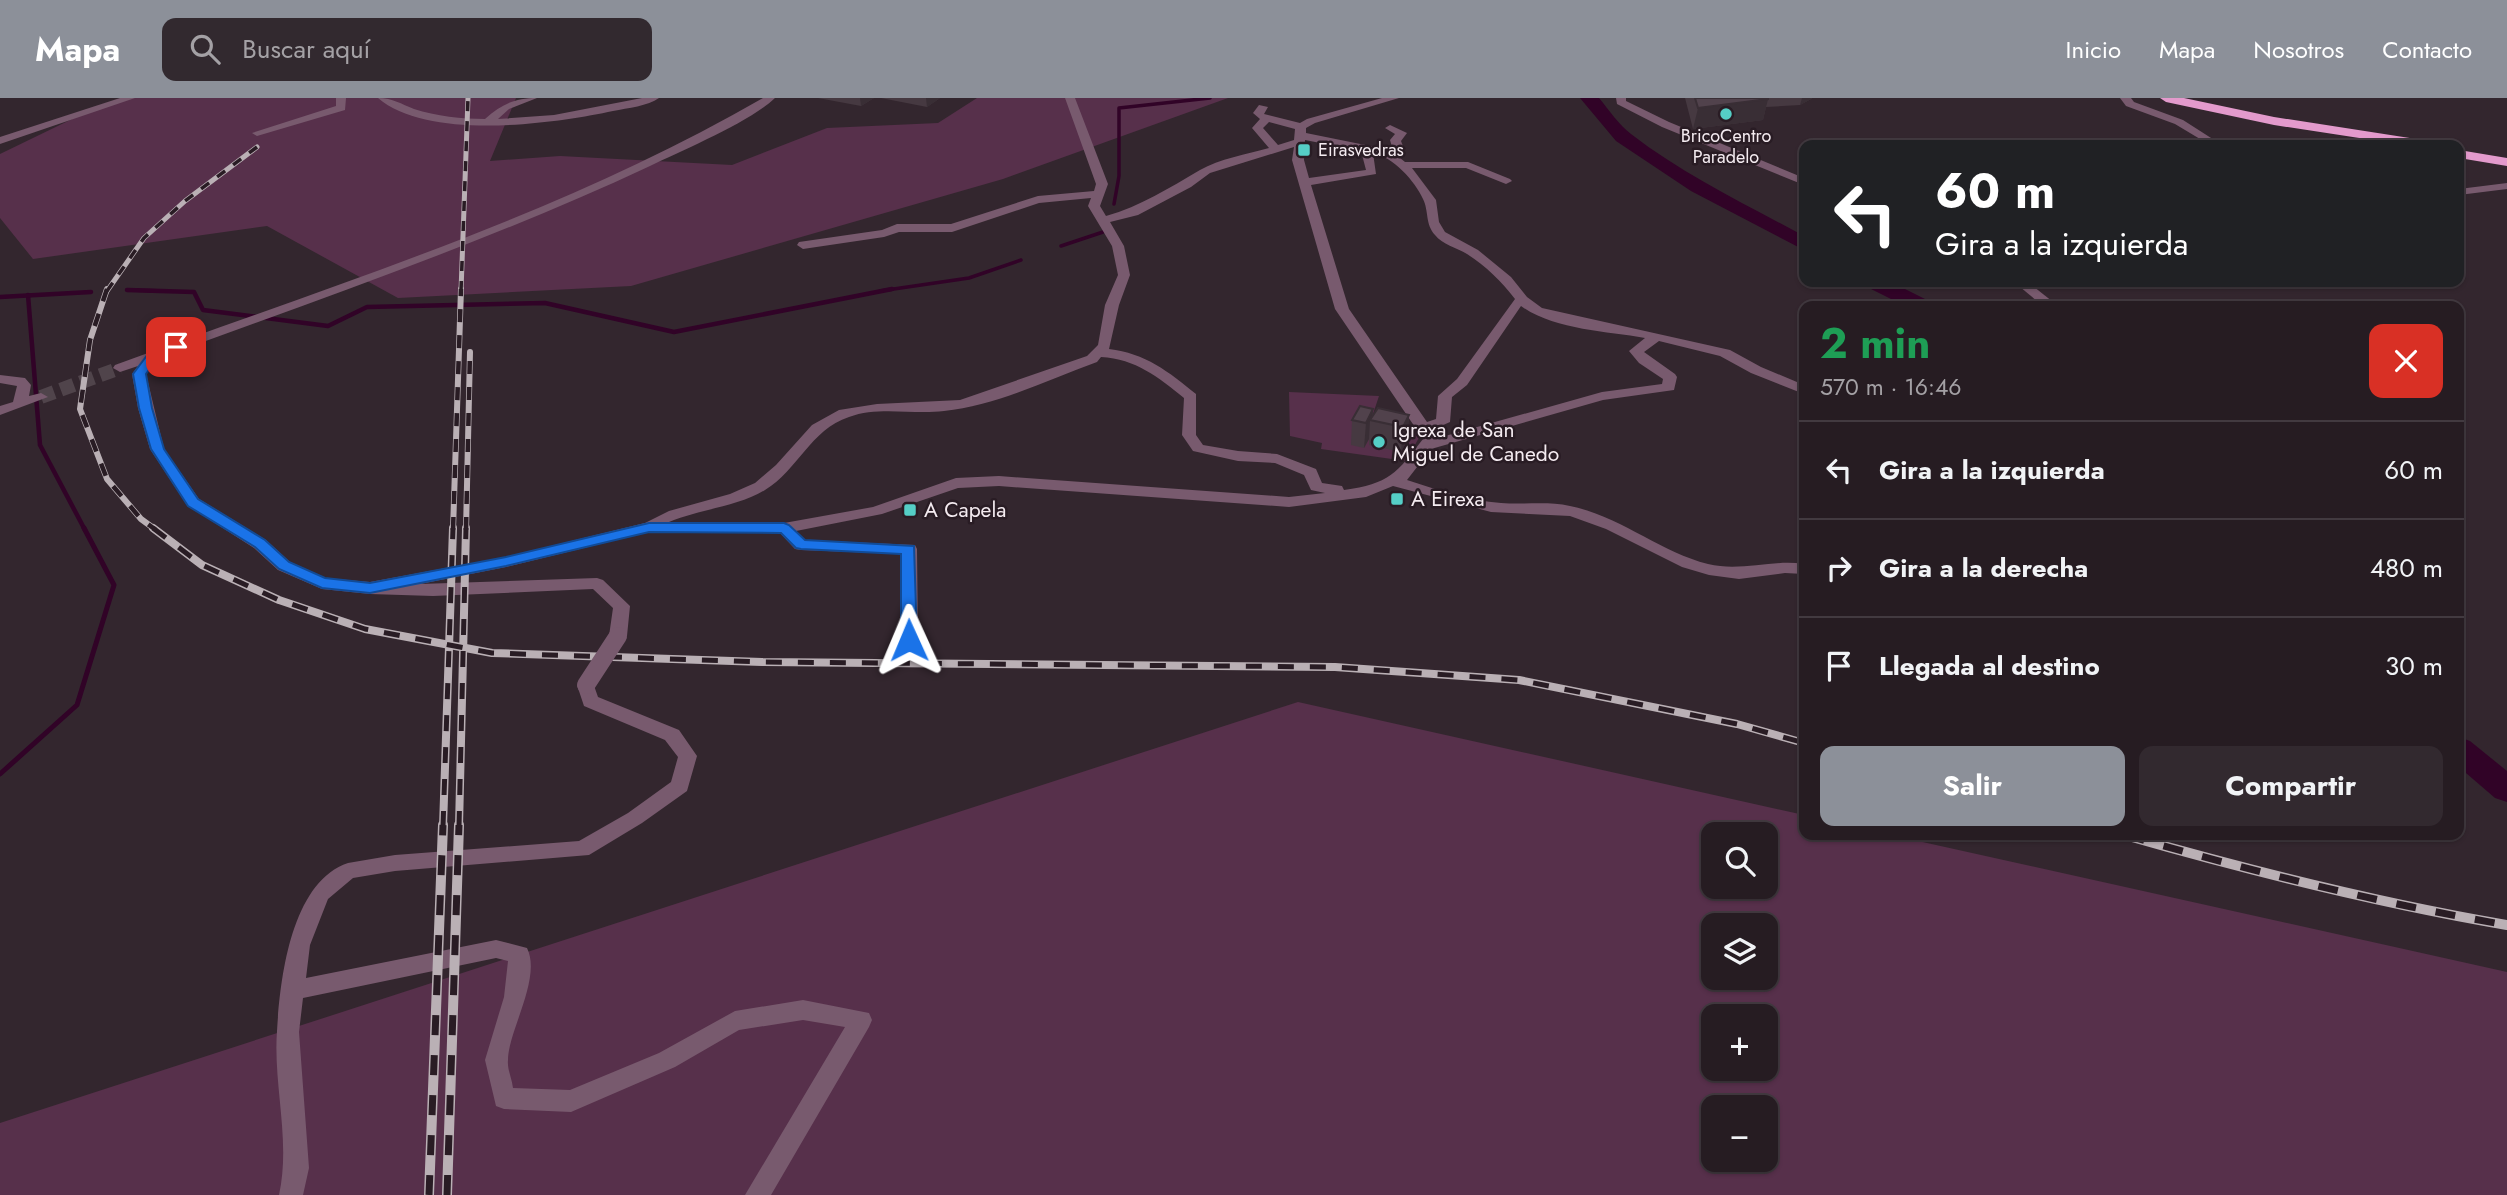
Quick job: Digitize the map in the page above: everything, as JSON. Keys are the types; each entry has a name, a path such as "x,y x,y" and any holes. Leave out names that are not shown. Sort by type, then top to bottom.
{"highway":[{"path":"2152,98 2236,117 2376,140"},
{"path":"2166,98 2274,121 2397,140"},
{"path":"2464,153 2507,159"}],"street":[{"path":"0,141 130,98"},
{"path":"257,133 341,108 341,98"},
{"path":"383,98 400,109 417,114 451,120 489,121 580,114 654,98"},
{"path":"489,121 505,107 532,98"},
{"path":"120,368 560,202 712,133 770,98"},
{"path":"649,527 665,517 750,493 785,468 807,434 830,419 862,409 959,405 1092,359 1098,354 1105,346 1112,305 1124,275 1118,246 1094,206 1102,184 1070,98"},
{"path":"1101,221 1133,212 1187,185 1206,170 1276,149 1299,135 1311,121 1394,98"},
{"path":"1621,98 1621,102 1685,136 1761,162 1799,180"},
{"path":"2125,98 2130,104 2179,122 2209,140"},
{"path":"1276,149 1258,128 1264,113 1299,135 1385,152 1398,149 1395,140 1402,133 1391,128"},
{"path":"370,588 506,562 649,527 784,528 876,511 956,483 999,481 1289,502 1368,491 1402,477 1431,439 1342,309 1298,160 1299,135"},
{"path":"1305,182 1372,172 1366,149"},
{"path":"1385,152 1402,165 1430,200 1433,222 1440,234 1474,253 1507,280 1522,300 1537,311 1572,321 1657,336 1725,353 1756,370 1799,388"},
{"path":"1402,165 1468,165 1506,181"},
{"path":"2464,191 2507,186"},
{"path":"803,245 884,233 897,228 952,228 1038,200 1099,194"},
{"path":"2027,287 2044,301"},
{"path":"1425,427 1443,422 1444,396 1462,382 1515,304 1522,300"},
{"path":"1426,446 1462,438 1602,396 1669,387 1670,377 1644,360 1636,351 1657,336"},
{"path":"1098,354 1122,353 1150,363 1191,397 1189,435 1198,448 1238,456 1277,459 1311,472 1316,487 1368,491"},
{"path":"152,356 139,374 145,408 157,449 193,502 260,544 284,566 322,583 433,590 597,584 622,606 618,636 586,685 590,701 672,735 688,757 680,786 635,818 582,849 395,863 348,871 320,894 299,945 289,1032 297,1168 291,1195"},
{"path":"0,379 20,381 24,385 20,404"},
{"path":"0,411 41,397"},
{"path":"1393,481 1491,507 1570,510 1603,523 1668,556 1700,567 1731,573 1770,568 1799,569"},
{"path":"784,528 801,545 909,549 909,640"},
{"path":"294,990 496,949 519,954 515,997 496,1060 504,1098 571,1101 667,1060 735,1021 803,1010 861,1020 757,1195"}],"shaded area":[{"path":"131,98 516,98 490,161 560,156 732,165 827,128 938,123 977,98 1228,98 1003,179 631,286 398,298 267,226 33,259 0,218 0,154 99,106"},
{"path":"1289,392 1379,396 1370,423 1421,434 1406,461 1321,449 1322,443 1290,436"},
{"path":"1298,702 1799,814 1799,840 1913,840 2507,972 2507,1195 0,1195 0,1123"}],"building":[{"path":"1695,98 1768,98 1768,99 1698,108"},
{"path":"1360,406 1373,409 1366,423 1352,420"},
{"path":"1378,408 1409,415 1403,427 1370,420"}],"waterway":[{"path":"1114,204 1119,176 1119,108 1210,98"},
{"path":"1589,98 1623,137 1698,187 1766,224"},
{"path":"1776,229 1799,241"},
{"path":"1061,246 1103,232"},
{"path":"887,290 969,278 1021,260"},
{"path":"1885,287 1911,301"},
{"path":"887,290 892,289"},
{"path":"167,291 127,290 194,292 203,310 328,326 367,307 545,303 674,332 887,290"},
{"path":"880,291 887,290"},
{"path":"28,295 91,292"},
{"path":"0,297 28,295"},
{"path":"28,295 40,445 85,530"},
{"path":"0,774 77,705 114,585 84,528"},
{"path":"2464,753 2507,789"}],"tunnel":[{"path":"41,397 120,368"}],"railway":[{"path":"461,291 468,98"},
{"path":"107,291 144,238 185,201 257,147"},
{"path":"107,289 90,340 80,409 107,479 141,519 156,530"},
{"path":"453,530 461,289"},
{"path":"466,530 470,352"},
{"path":"153,528 202,565 279,600 365,629 449,645"},
{"path":"449,645 453,528"},
{"path":"463,648 466,528"},
{"path":"443,827 449,645"},
{"path":"449,645 463,648"},
{"path":"459,827 463,648"},
{"path":"463,648 492,653 762,662 1335,667 1519,680 1737,724 1799,742"},
{"path":"429,1195 443,825"},
{"path":"447,1195 459,825"},
{"path":"2143,840 2315,885 2507,925"}],"place":[{"name":"BricoCentro Paradelo","path":"1726,114"},
{"name":"Eirasvedras","path":"1304,150"},
{"name":"Igrexa de San Miguel de Canedo","path":"1379,442"},
{"name":"A Eirexa","path":"1397,499"},
{"name":"A Capela","path":"910,510"}],"route":[{"path":"176,347 152,356 139,374 145,408 157,449 193,502 260,544 284,566 322,583 370,588 506,562 649,527 784,528 801,545 909,549 909,640"}]}
